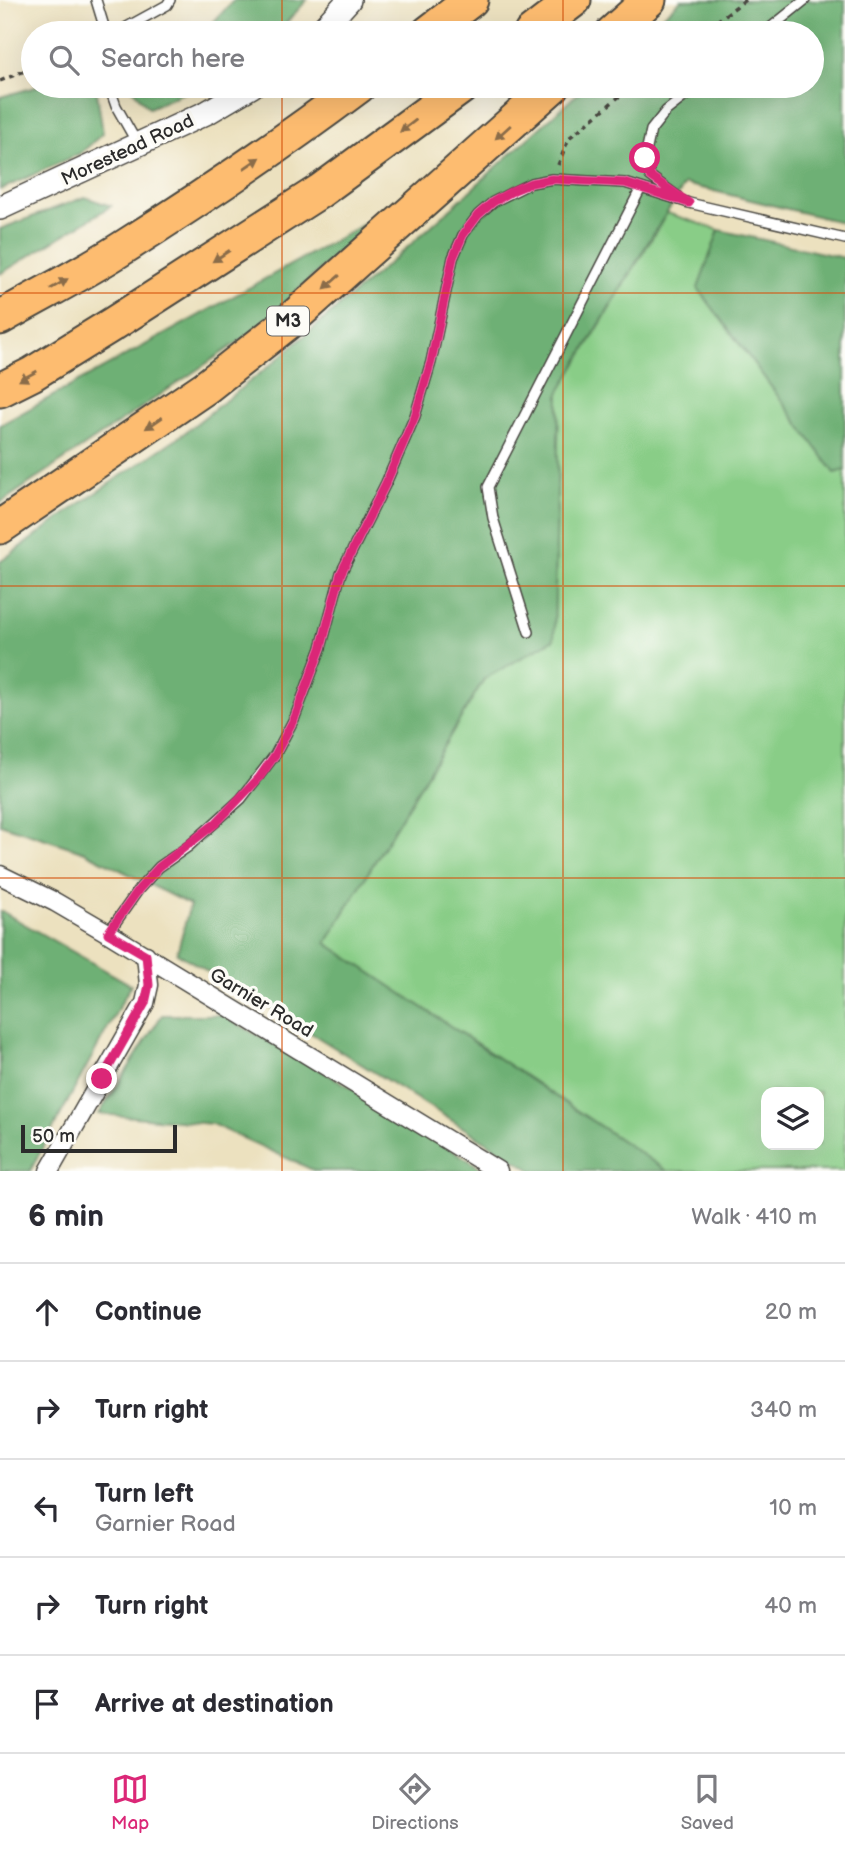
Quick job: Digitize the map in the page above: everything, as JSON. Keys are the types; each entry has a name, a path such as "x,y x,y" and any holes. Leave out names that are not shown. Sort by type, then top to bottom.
{"highway":[{"path":"444,21 471,0"},
{"path":"546,21 573,0"},
{"path":"625,21 649,0"},
{"path":"0,318 118,251 278,145 343,98"},
{"path":"0,390 102,332 286,214 447,98"},
{"name":"M3","path":"0,527 206,387 286,324 540,98"}],"street":[{"path":"330,21 349,0"},
{"name":"Morestead Road","path":"0,208 208,112 232,98"},
{"name":"Garnier Road","path":"0,875 55,902 146,955 498,1171"},
{"path":"49,1171 145,1003 149,985 146,955"}],"lane":[{"path":"96,0 102,21"},
{"path":"138,21 167,5 170,0"},
{"path":"779,21 806,0"},
{"path":"113,98 138,145"},
{"path":"683,98 666,111 651,130 645,158 650,176 689,203"},
{"path":"108,933 139,889 159,867 233,807 259,778 295,717 317,660 341,573 386,483 415,416 431,362 453,258 463,235 478,215 493,202 531,183 552,179 625,183 689,203 845,239"},
{"path":"529,632 493,518 488,487 641,188"}],"path":[{"path":"717,21 746,0"},
{"path":"0,80 21,72"},
{"path":"552,179 569,138 617,98"}],"green space":[{"path":"234,0 307,0 288,21 214,21"},
{"path":"681,0 845,0 845,223 685,184 559,393 554,639 484,679 326,943 667,1171 533,1171 177,953 190,905 85,852 0,824 0,562 82,502 183,434 273,363 409,246 573,98 824,98 824,21 657,21"},
{"path":"21,91 21,98 98,98 103,133 81,153 0,190 0,97"},
{"path":"140,98 172,98 149,108"},
{"path":"85,197 111,206 0,274 0,229"},
{"path":"667,213 719,230 699,289 835,472 845,470 845,1171 667,1171 326,943 484,679 554,639 559,393"},
{"path":"377,217 253,332 0,503 0,425"},
{"path":"719,230 845,258 845,470 835,473 698,288"},
{"path":"0,912 131,985 30,1171 0,1171"},
{"path":"162,1015 221,1015 358,1091 486,1171 315,1171 212,1124 99,1114"}],"route":[{"path":"102,1079 145,1003 149,985 146,955 108,933 139,889 159,867 216,823 241,799 275,755 295,717 321,648 341,573 386,483 415,416 431,362 453,258 463,235 478,215 493,202 531,183 552,179 625,183 689,203 650,176 645,158"}]}
